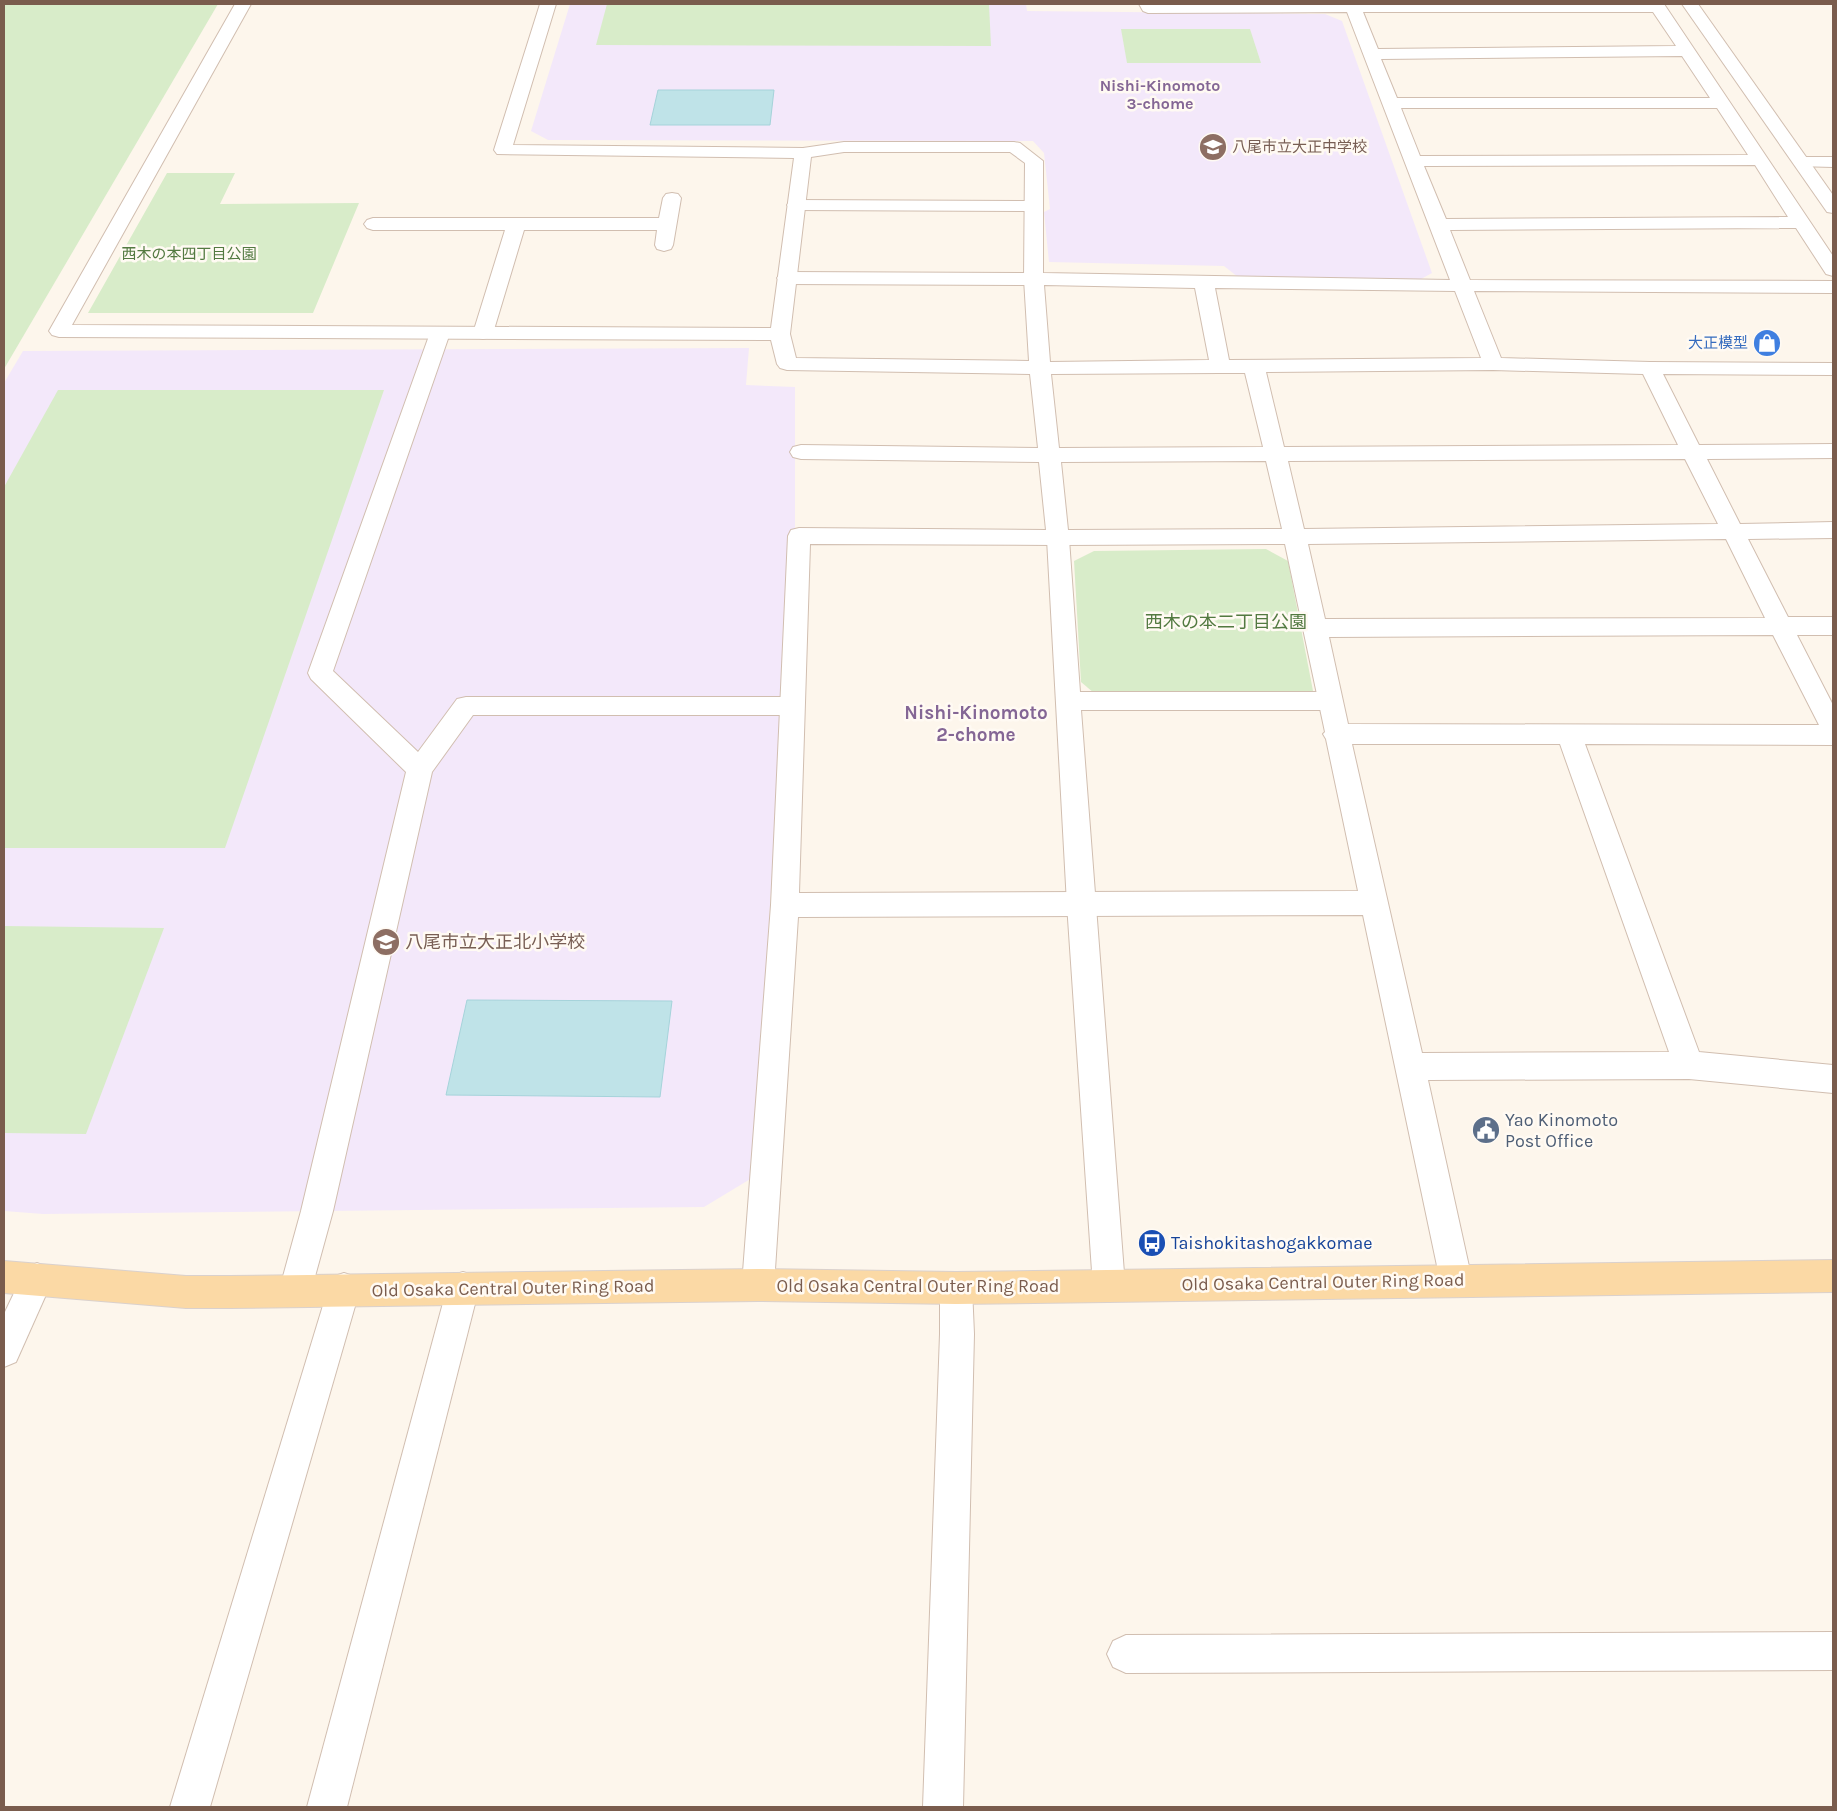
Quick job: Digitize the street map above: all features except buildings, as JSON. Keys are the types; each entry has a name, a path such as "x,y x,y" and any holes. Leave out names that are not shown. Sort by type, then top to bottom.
{"main road":[{"name":"Old Osaka Central Outer Ring Road","path":"4,1277 186,1292 758,1285 956,1288 1833,1276"}],"street":[{"path":"243,4 59,331 780,334"},
{"path":"548,4 503,150 803,153 844,147 1014,147 1034,161 1034,279 1040,368 1058,539 1081,904 1109,1286"},
{"path":"1147,4 1148,8 1353,5 1657,5 1833,270"},
{"path":"1690,4 1833,208"},
{"path":"1353,5 1493,364"},
{"path":"1372,54 1688,51"},
{"path":"1391,103 1723,103"},
{"path":"803,153 780,334 787,364 1040,368 1493,364 1650,368 1833,369"},
{"path":"1414,161 1760,160"},
{"path":"1802,162 1833,162"},
{"path":"664,245 672,198"},
{"path":"796,205 1033,206"},
{"path":"1438,224 1801,222"},
{"path":"373,224 667,224"},
{"path":"482,333 516,224"},
{"path":"787,278 1034,279 1204,284 1833,287"},
{"path":"1204,284 1220,367"},
{"path":"420,769 320,673 440,333"},
{"path":"1254,366 1375,903 1456,1280"},
{"path":"1650,368 1833,729"},
{"path":"802,452 1049,455 1833,451"},
{"path":"758,1285 785,905 799,536 1058,539 1294,538 1833,530"},
{"path":"1314,628 1833,626"},
{"path":"1068,701 1330,701"},
{"path":"296,1291 317,1211 420,769 466,706 792,706"},
{"path":"1336,734 1833,735"},
{"path":"1569,735 1689,1066"},
{"path":"785,905 1375,903"},
{"path":"1411,1067 1689,1066 1833,1079"},
{"path":"4,1350 37,1279"},
{"path":"328,1807 463,1288"},
{"path":"943,1807 957,1334 956,1288"},
{"path":"190,1807 344,1289"},
{"path":"1126,1654 1833,1651"}],"shaded area":[{"name":"八尾市立大正中学校","path":"570,4 1026,4 1027,11 1325,14 1342,21 1432,273 1421,279 1238,277 1224,266 1049,262 1044,212 1050,209 1044,153 1033,141 548,140 531,131"},
{"name":"八尾市立大正北小学校","path":"749,348 746,385 795,387 795,528 752,1178 704,1207 43,1214 4,1211 4,383 23,351"}],"green space":[{"path":"4,4 218,4 4,369"},
{"path":"607,4 989,4 991,46 596,45"},
{"path":"1121,29 1250,29 1261,63 1127,63"},
{"name":"西木の本四丁目公園","path":"167,173 235,173 220,204 359,203 313,313 88,313"},
{"path":"58,390 384,390 225,848 4,848 4,487"},
{"name":"西木の本二丁目公園","path":"1266,549 1288,561 1314,696 1094,693 1081,682 1074,561 1094,551"},
{"path":"4,926 164,928 86,1134 4,1133"}],"water":[{"path":"658,90 774,90 770,125 650,125"},
{"path":"467,1000 672,1001 660,1097 446,1095"}],"place":[{"name":"八尾市立大正中学校","path":"1213,147"},
{"name":"大正模型","path":"1767,343"},
{"name":"八尾市立大正北小学校","path":"386,942"},
{"name":"Yao Kinomoto Post Office","path":"1486,1130"},
{"name":"Taishokitashogakkomae","path":"1152,1243"}],"district":[{"name":"Nishi-Kinomoto 3-chome","path":"1160,94"},
{"name":"Nishi-Kinomoto 2-chome","path":"976,724"}]}
